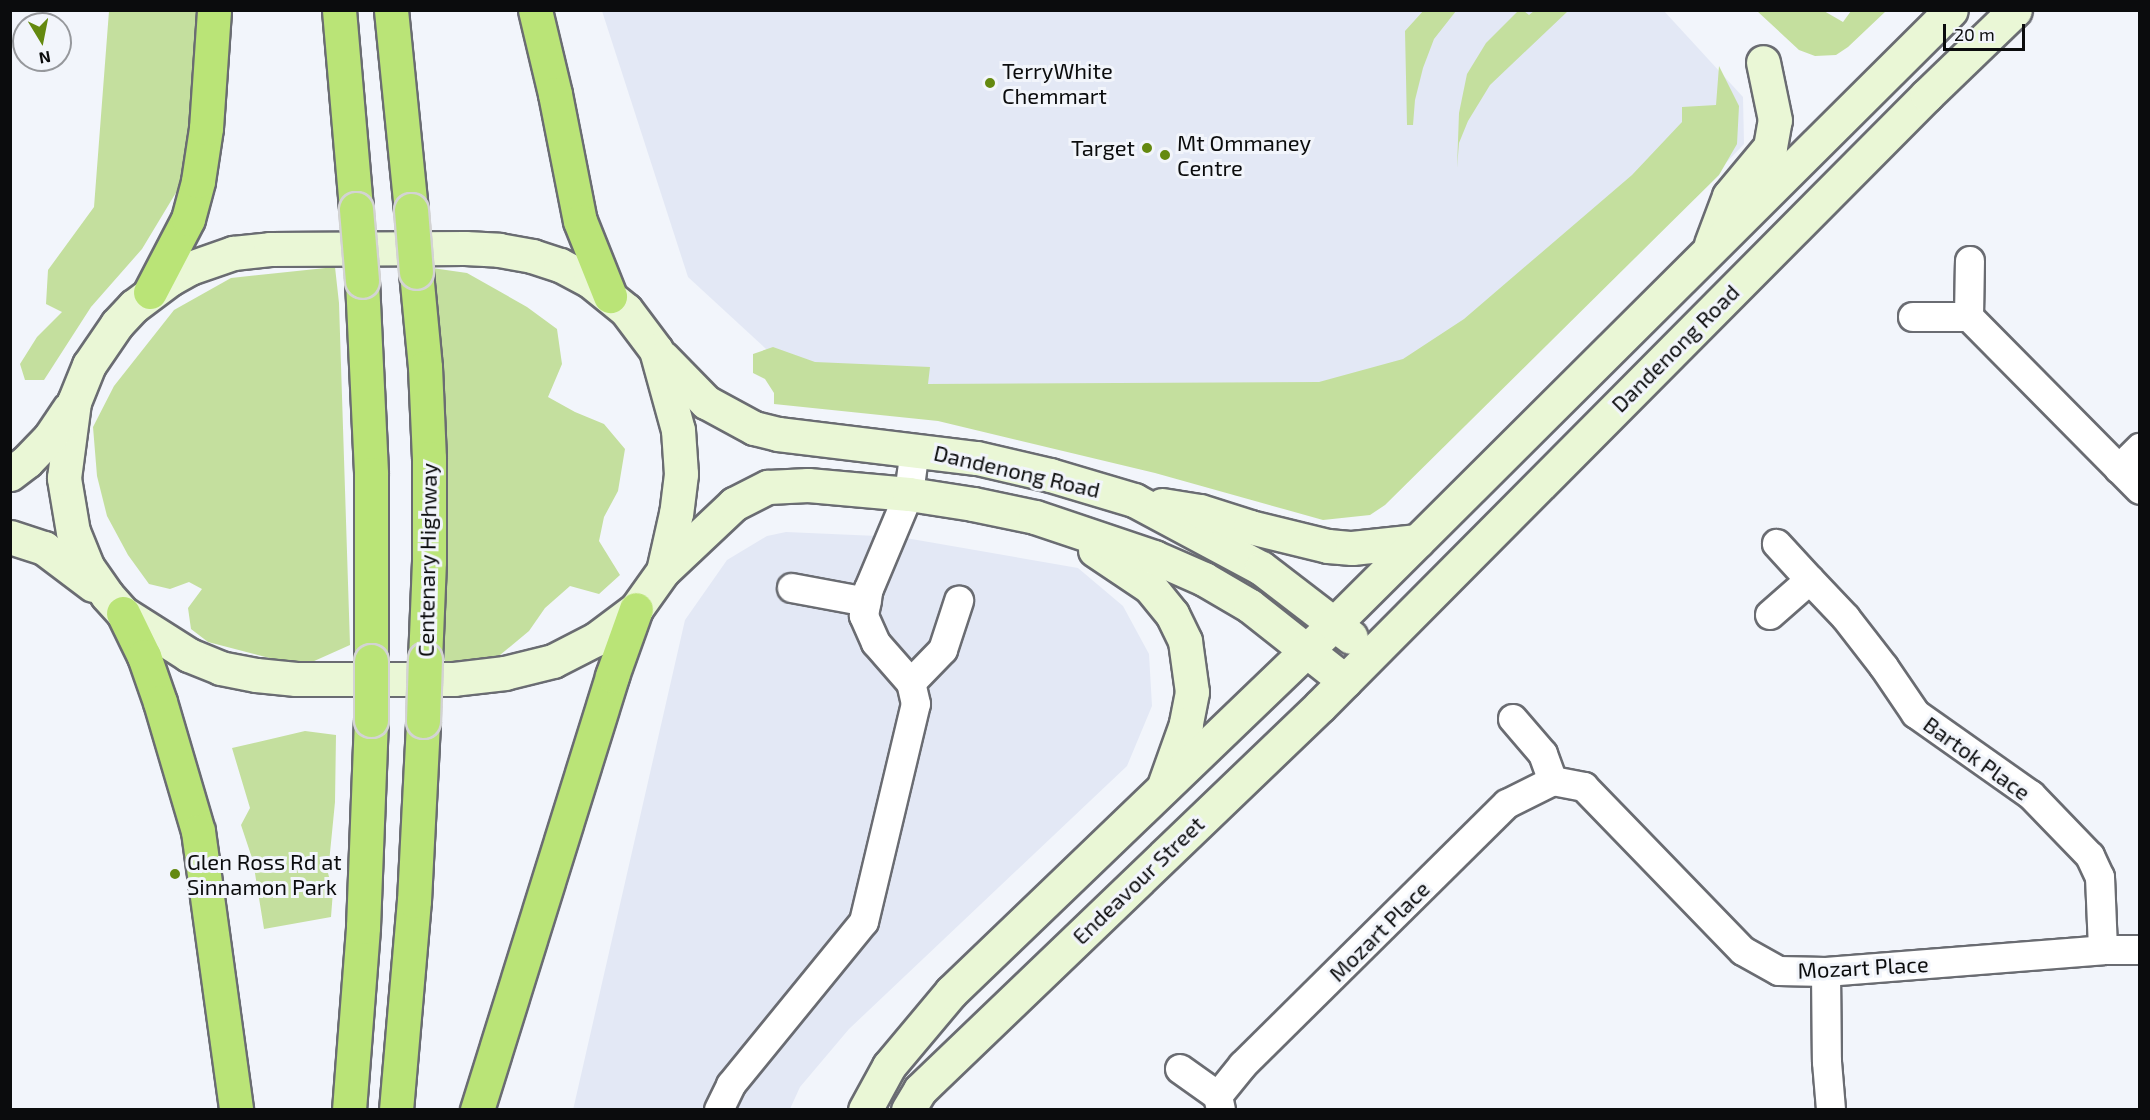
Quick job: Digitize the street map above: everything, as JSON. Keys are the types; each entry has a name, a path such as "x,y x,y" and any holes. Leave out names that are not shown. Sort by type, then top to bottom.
{"highway":[{"path":"150,292 188,219 198,181 206,128 214,10"},
{"path":"339,10 362,281 371,474 371,720 363,927 349,1110"},
{"name":"Centenary Highway","path":"391,10 425,367 429,458 429,561 414,901 396,1110"},
{"path":"535,10 555,94 580,221 610,296"},
{"path":"115,604 144,656 181,764 198,831 236,1110"},
{"path":"477,1110 612,676 636,609"}],"main road":[{"name":"Dandenong Road","path":"1303,654 1951,10"},
{"name":"Dandenong Road","path":"656,350 673,371 706,402 754,428 778,434 915,448 977,458 1050,475 1134,500 1261,568 1372,654 1910,112 2015,10"},
{"path":"1709,251 1729,196 1770,147 1775,120 1763,62"},
{"path":"10,474 27,461 50,437 74,402 102,343 128,312 150,292 190,268 234,253 270,249 499,249 560,265 590,280 610,296 639,326 656,350 672,402 681,453 679,493 663,571 636,609 596,639 553,661 505,673 454,679 296,679 256,675 221,668 189,655 115,604 60,557 44,548 10,537"},
{"path":"74,402 64,478 67,506 73,532 87,566 115,604"},
{"name":"Dandenong Road","path":"663,571 728,509 746,497 768,487 808,485 909,494 973,504 1041,519 1154,557 1204,579 1250,606 1303,654 1345,681"},
{"path":"1134,500 1200,511 1250,527 1328,546 1352,548 1418,540"},
{"path":"1041,519 1112,560 1150,587 1172,614 1185,641 1192,692 1186,724 1163,790"},
{"path":"865,1110 889,1066 951,992 1303,654"},
{"name":"Endeavour Street","path":"908,1110 920,1090 1372,654"}],"street":[{"path":"1969,317 1970,261"},
{"path":"1912,317 1969,317 2139,490"},
{"path":"718,1110 731,1086 864,922 916,704 911,683 876,643 864,616 869,589 909,494 915,448"},
{"path":"2119,469 2139,448"},
{"name":"Bartok Place","path":"1777,544 1846,618 1884,666 1916,714 2031,795 2090,856 2100,877 2103,950"},
{"path":"1770,615 1810,580"},
{"path":"792,588 867,602"},
{"path":"911,683 943,650 959,601"},
{"path":"1513,719 1543,754 1553,781"},
{"name":"Mozart Place","path":"1180,1069 1220,1103 1243,1065 1507,804 1553,781 1584,787 1743,951 1779,971 1826,972 2103,950 2139,950"},
{"path":"1826,972 1827,1062 1831,1110"}],"shaded area":[{"name":"Mt Ommaney Centre","path":"602,11 1664,11 1743,97 1744,144 1642,251 1438,447 802,382 688,277"},
{"path":"786,532 900,537 1078,568 1123,606 1149,654 1152,706 1127,766 849,1029 800,1087 790,1109 573,1110 685,620 727,560 767,536"}],"green space":[{"path":"1424,10 1456,11 1434,39 1423,68 1415,100 1413,125 1407,125 1405,31"},
{"path":"109,11 197,11 195,93 180,186 142,249 91,307 44,380 25,380 20,364 37,337 62,312 46,304 48,270 94,207"},
{"path":"1518,11 1524,11 1529,15 1534,11 1568,11 1490,85 1468,121 1459,143 1457,168 1459,113 1467,74 1486,43"},
{"path":"1757,11 1824,11 1843,22 1851,11 1886,11 1848,47 1836,55 1815,56 1799,50"},
{"path":"1719,66 1739,106 1737,144 1719,175 1385,505 1370,515 1323,520 1155,473 938,421 774,404 774,393 765,379 753,373 753,354 773,347 815,362 930,367 928,384 1319,382 1403,359 1464,319 1632,175 1682,122 1682,107 1716,105"},
{"path":"335,267 339,303 350,645 312,662 281,661 208,642 191,629 188,608 202,589 189,582 170,589 149,584 128,555 107,516 97,476 93,427 114,386 174,310 231,278"},
{"path":"432,268 467,273 527,307 557,329 562,364 548,397 604,424 625,449 618,491 604,517 599,541 620,575 599,594 570,586 545,608 529,631 500,655 472,666 445,667 438,323"},
{"path":"305,731 336,735 335,802 328,873 333,891 331,917 264,929 253,861 241,825 250,808 232,748"}],"place":[{"name":"TerryWhite Chemmart","path":"990,83"},
{"name":"Target","path":"1147,148"},
{"name":"Mt Ommaney Centre","path":"1165,155"},
{"name":"Glen Ross Rd at Sinnamon Park","path":"175,874"}]}
